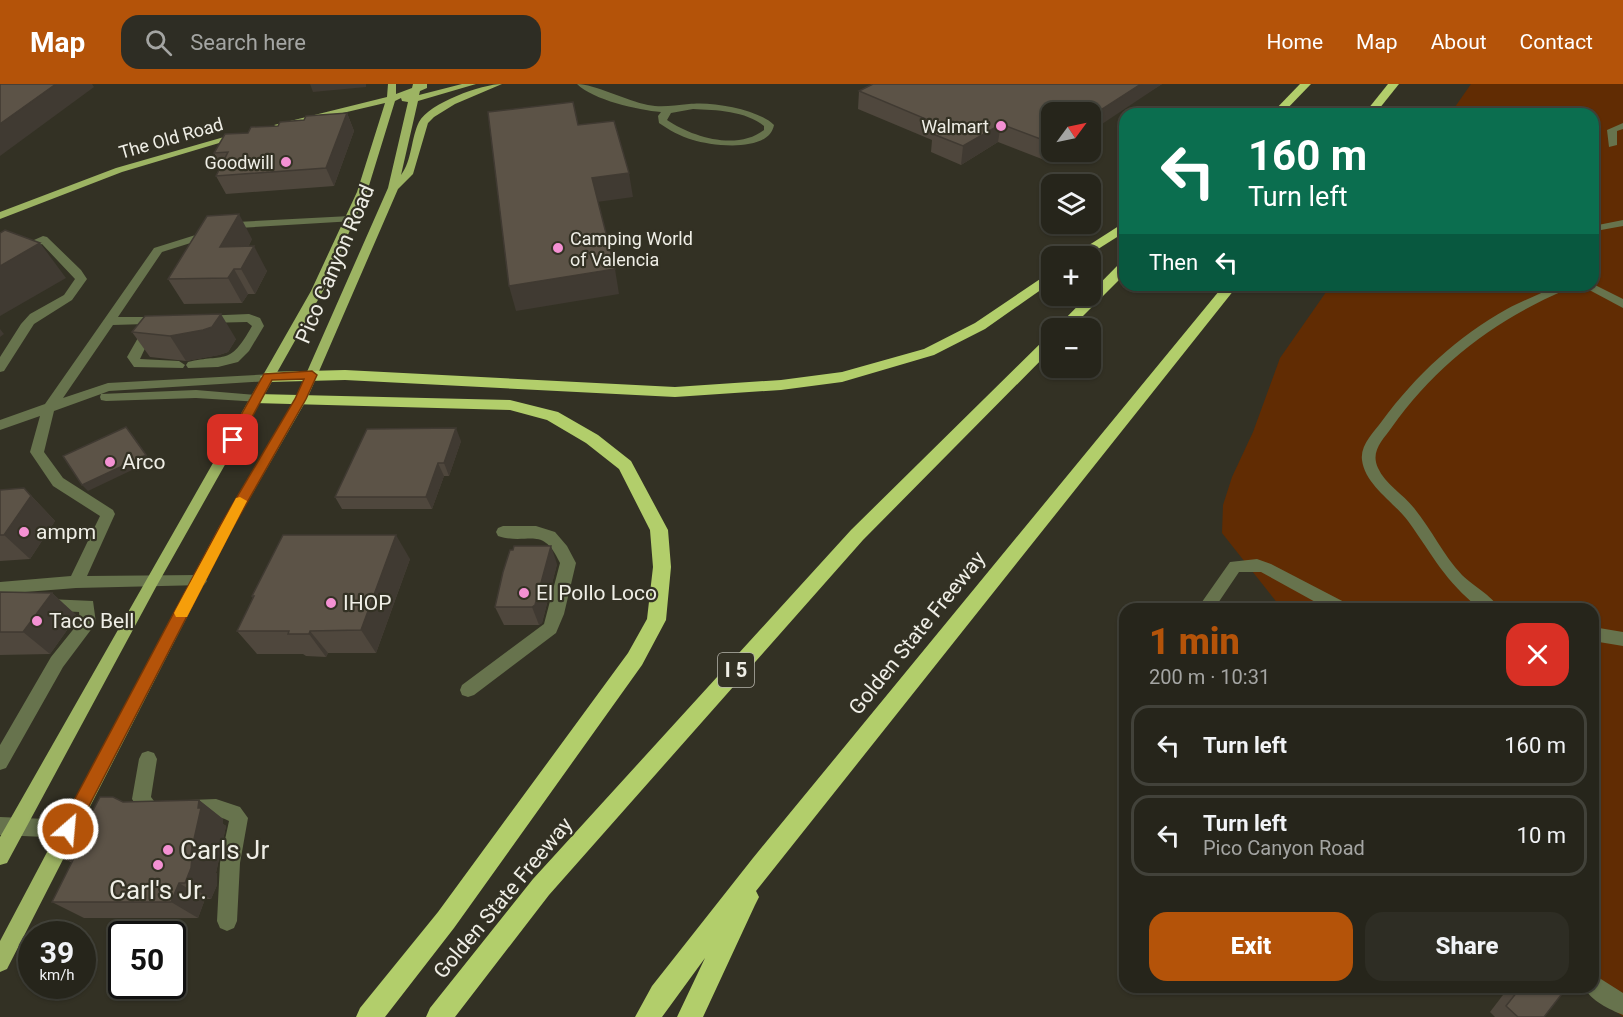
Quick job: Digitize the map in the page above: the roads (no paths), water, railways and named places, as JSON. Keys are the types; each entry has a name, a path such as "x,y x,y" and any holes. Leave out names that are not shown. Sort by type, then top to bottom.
{"highway":[{"path":"1282,108 1306,84"},
{"path":"1374,108 1394,84"},
{"path":"1094,246 1119,230"},
{"path":"1073,318 1119,272"},
{"path":"268,377 312,375 675,392 781,385 842,377 928,352 980,326 1041,284"},
{"name":"Golden State Freeway","path":"648,1017 661,995 761,866 1226,291"},
{"name":"Golden State Freeway","path":"439,1017 541,887 850,544 1041,351"},
{"path":"257,399 510,405 552,416 592,439 625,465 659,530 662,567 656,620 635,659 446,920 369,1017"},
{"path":"690,1017 761,866"}],"main road":[{"name":"Pico Canyon Road","path":"0,856 9,826 257,399 317,291 362,192 391,99 392,84"},
{"path":"274,127 391,99 417,86 428,84"},
{"path":"391,99 414,99 472,84"},
{"path":"393,188 408,174 424,122 431,115 452,102 498,84"},
{"name":"Pico Canyon Road","path":"0,962 244,494 301,399 393,188 417,86"},
{"name":"The Old Road","path":"0,216 119,170 251,132"}],"street":[{"path":"570,86 582,85 638,105 668,111 676,107 694,106 732,111 765,120 769,125 768,131 755,140 718,141 696,138 679,132 662,121 668,111"},
{"path":"1612,145 1612,130 1623,126"},
{"path":"76,582 108,514 58,482 37,452 48,410 158,250 237,225 350,219"},
{"path":"1599,228 1623,223"},
{"path":"0,259 43,239 77,272 81,279 79,285 68,296 31,319 0,368"},
{"path":"1484,603 1463,586 1416,520 1376,475 1369,462 1370,448 1401,402 1442,360 1494,323 1539,296 1553,291"},
{"path":"1598,291 1623,304"},
{"path":"109,321 153,320 183,320 249,318 256,321 258,326 244,353 226,363 138,364 133,357 153,320"},
{"path":"0,425 108,387 268,377"},
{"path":"48,410 110,396 196,394 257,399"},
{"path":"468,690 550,628 556,614 568,563 551,535 544,532 503,532"},
{"path":"1208,603 1235,566 1257,565 1330,603"},
{"path":"0,588 76,582 199,581"},
{"path":"0,762 57,662 88,623 87,606 48,605"},
{"path":"1599,635 1623,639"},
{"path":"148,759 141,799 150,810 224,808 232,810 239,818 230,863 227,921"},
{"path":"9,826 68,829"},
{"path":"1599,989 1623,1004"}],"place":[{"name":"Walmart","path":"1001,126"},
{"name":"Goodwill","path":"286,162"},
{"name":"Camping World of Valencia","path":"558,248"},
{"name":"Arco","path":"110,462"},
{"name":"ampm","path":"24,532"},
{"name":"El Pollo Loco","path":"524,593"},
{"name":"IHOP","path":"331,603"},
{"name":"Taco Bell","path":"37,621"},
{"name":"Carls Jr","path":"168,850"},
{"name":"Carl's Jr.","path":"158,865"}]}
